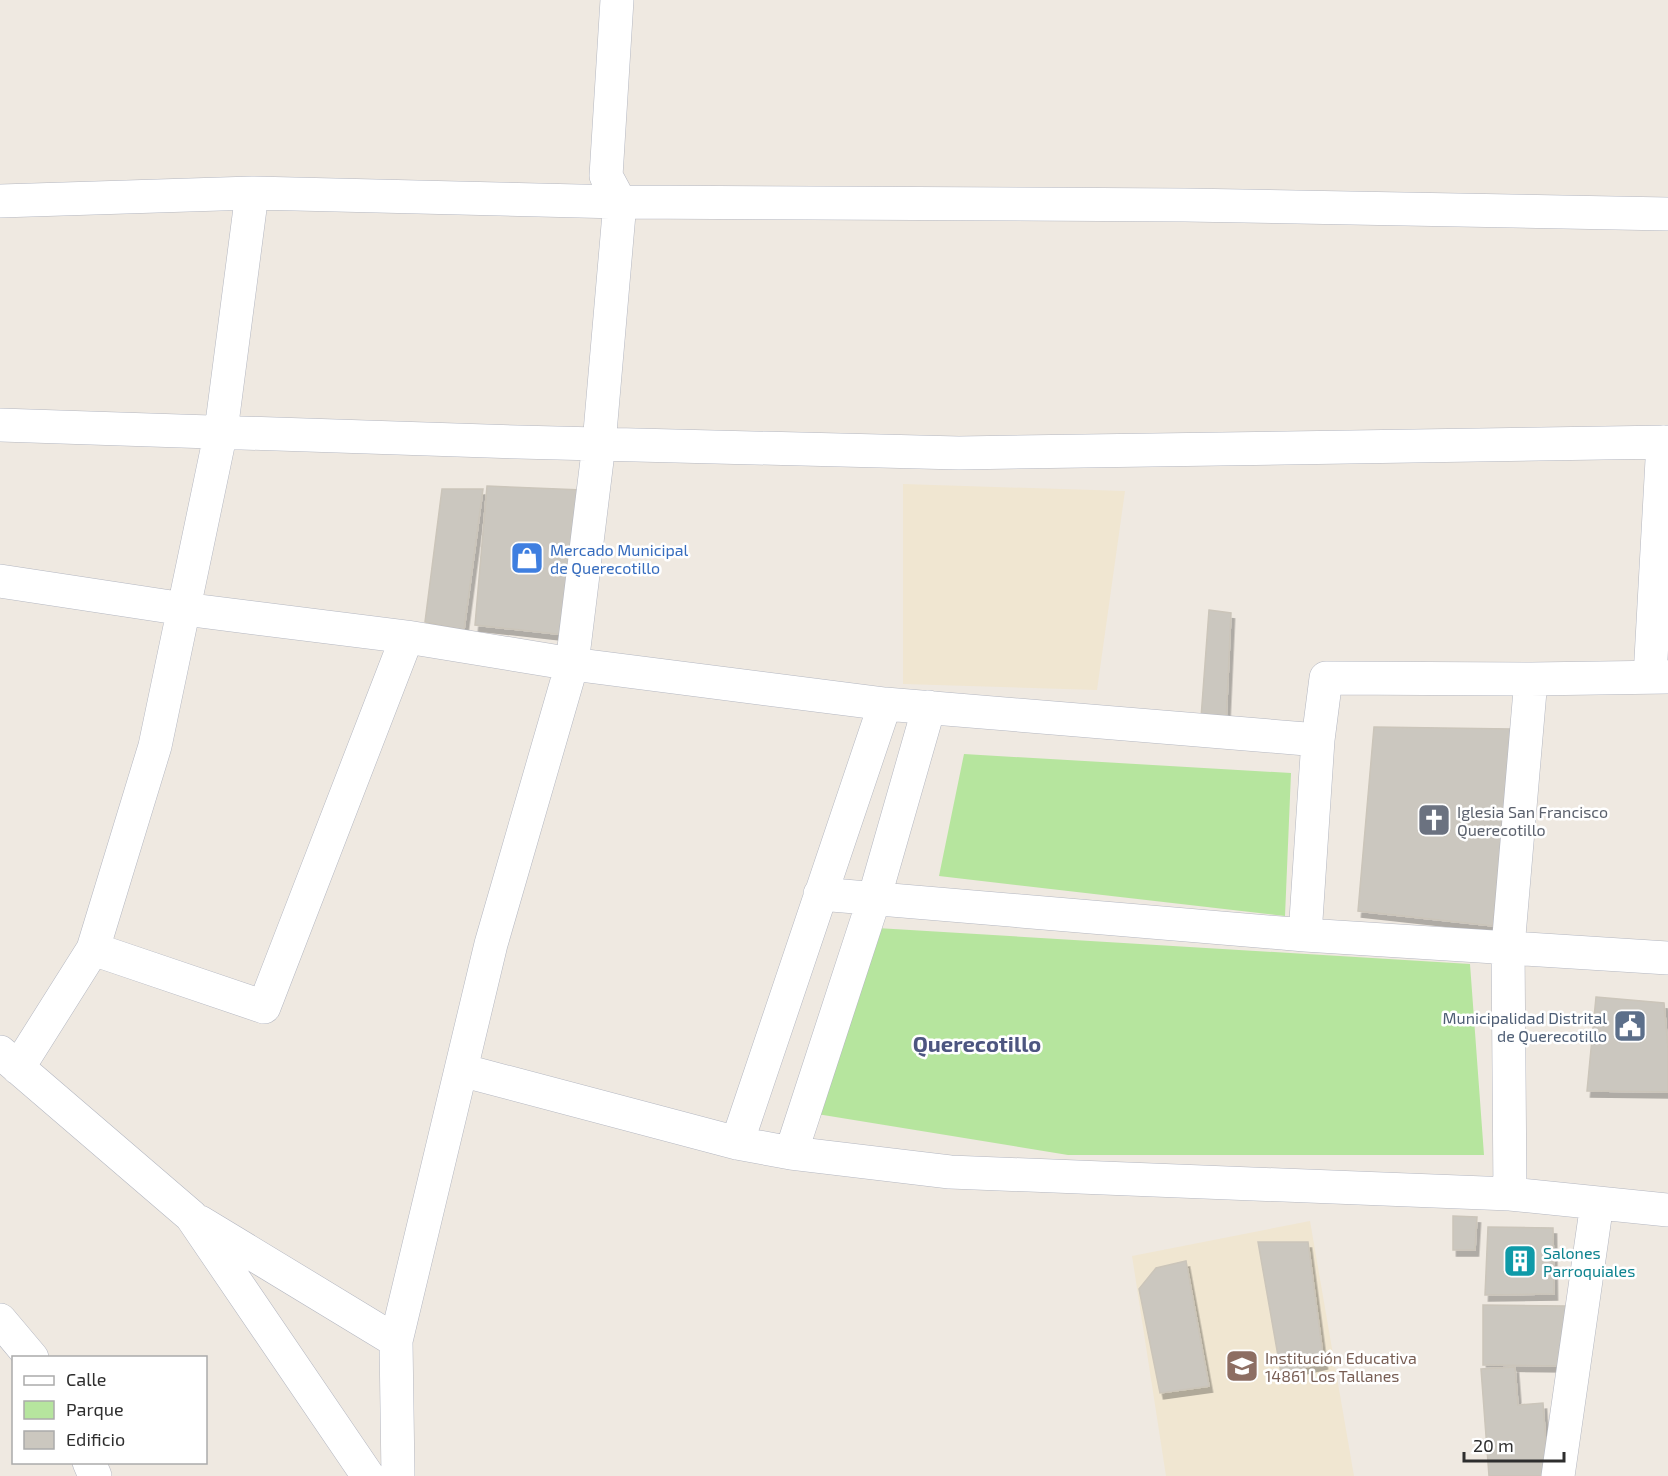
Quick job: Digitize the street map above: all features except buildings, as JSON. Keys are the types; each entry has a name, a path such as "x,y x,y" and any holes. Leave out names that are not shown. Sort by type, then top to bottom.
{"street":[{"path":"398,1476 396,1341 491,944 572,664 599,444 620,202 606,177 617,0"},
{"path":"252,193 221,431 155,746 93,949 9,1060 190,1216 396,1341"},
{"path":"0,201 252,193 620,202 1185,205 1668,214"},
{"path":"0,425 960,453 1665,442 1659,677 1326,678 1318,740 1305,935"},
{"path":"0,581 184,609 407,638 572,664 885,704 1318,740"},
{"path":"93,949 264,1007 407,638"},
{"path":"1510,1194 1508,947 1531,679"},
{"path":"737,1143 885,704"},
{"path":"791,1153 874,899 929,708"},
{"path":"820,894 1305,935 1668,958"},
{"path":"461,1070 737,1143 791,1153 950,1172 1510,1194 1668,1210"},
{"path":"1558,1476 1597,1203"},
{"path":"190,1216 368,1476"},
{"path":"0,1320 30,1356"}],"shaded area":[{"path":"903,484 1125,491 1097,690 903,684"},
{"name":"Institución Educativa 14861 Los Tallanes","path":"1310,1221 1354,1476 1166,1476 1132,1256"}],"green space":[{"path":"964,754 1291,773 1285,916 939,876"},
{"path":"877,928 1470,964 1484,1155 1068,1155 817,1114"}],"place":[{"name":"Mercado Municipal de Querecotillo","path":"527,558"},
{"name":"Iglesia San Francisco Querecotillo","path":"1434,820"},
{"name":"Municipalidad Distrital de Querecotillo","path":"1630,1026"},
{"name":"Salones Parroquiales","path":"1520,1261"},
{"name":"Institución Educativa 14861 Los Tallanes","path":"1242,1366"}],"district":[{"name":"Querecotillo","path":"977,1043"}]}
